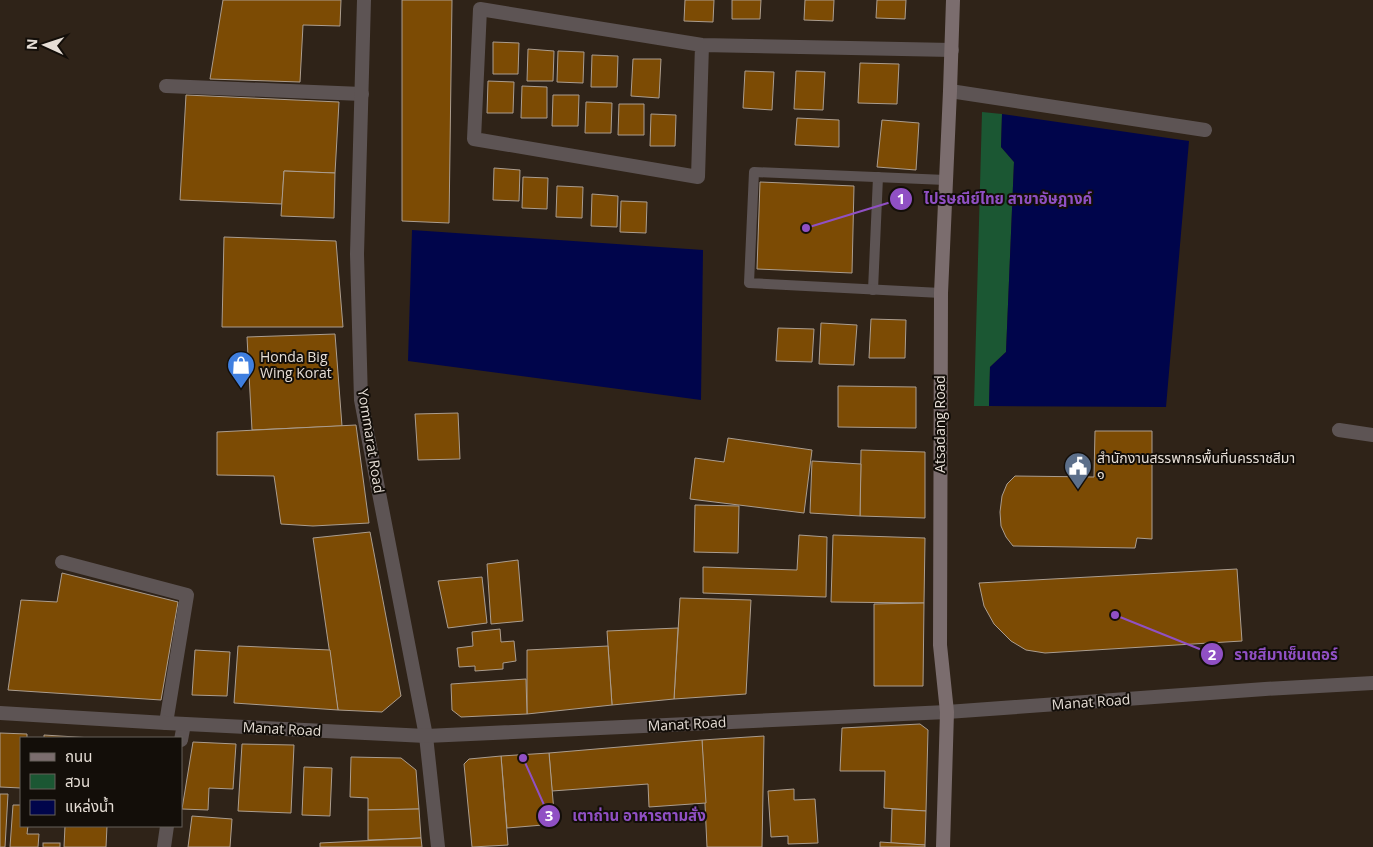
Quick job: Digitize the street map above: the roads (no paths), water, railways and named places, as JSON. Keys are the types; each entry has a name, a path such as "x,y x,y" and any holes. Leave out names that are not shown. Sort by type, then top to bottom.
{"main road":[{"name":"Atsadang Road","path":"943,847 947,712 940,645 941,293 953,0"}],"street":[{"name":"Yommarat Road","path":"364,0 357,254 361,400 426,736 438,847"},
{"path":"702,45 698,176 474,139 480,9 702,45 952,50"},
{"path":"166,86 362,94"},
{"path":"950,91 1205,130"},
{"path":"1339,430 1373,435"},
{"path":"62,562 186,595 166,724"},
{"name":"Manat Road","path":"0,713 166,724 426,736 947,712 1373,683"},
{"path":"182,737 184,724"},
{"path":"164,847 168,827"}],"lane":[{"path":"941,293 749,284 754,172 946,180"},
{"path":"873,290 878,178"}],"water":[{"path":"1002,114 1189,141 1166,407 989,406 990,367 1006,352 1014,162 1001,147"},
{"path":"412,230 703,250 701,400 408,361"}],"place":[{"name":"ไปรษณีย์ไทย สาขาอัษฎางค์","path":"806,228"},
{"name":"Honda Big Wing Korat","path":"241,389"},
{"name":"สำนักงานสรรพากรพื้นที่นครราชสีมา ๑","path":"1078,490"},
{"name":"ราชสีมาเซ็นเตอร์","path":"1115,615"},
{"name":"เตาถ่าน อาหารตามสั่ง","path":"523,758"}]}
